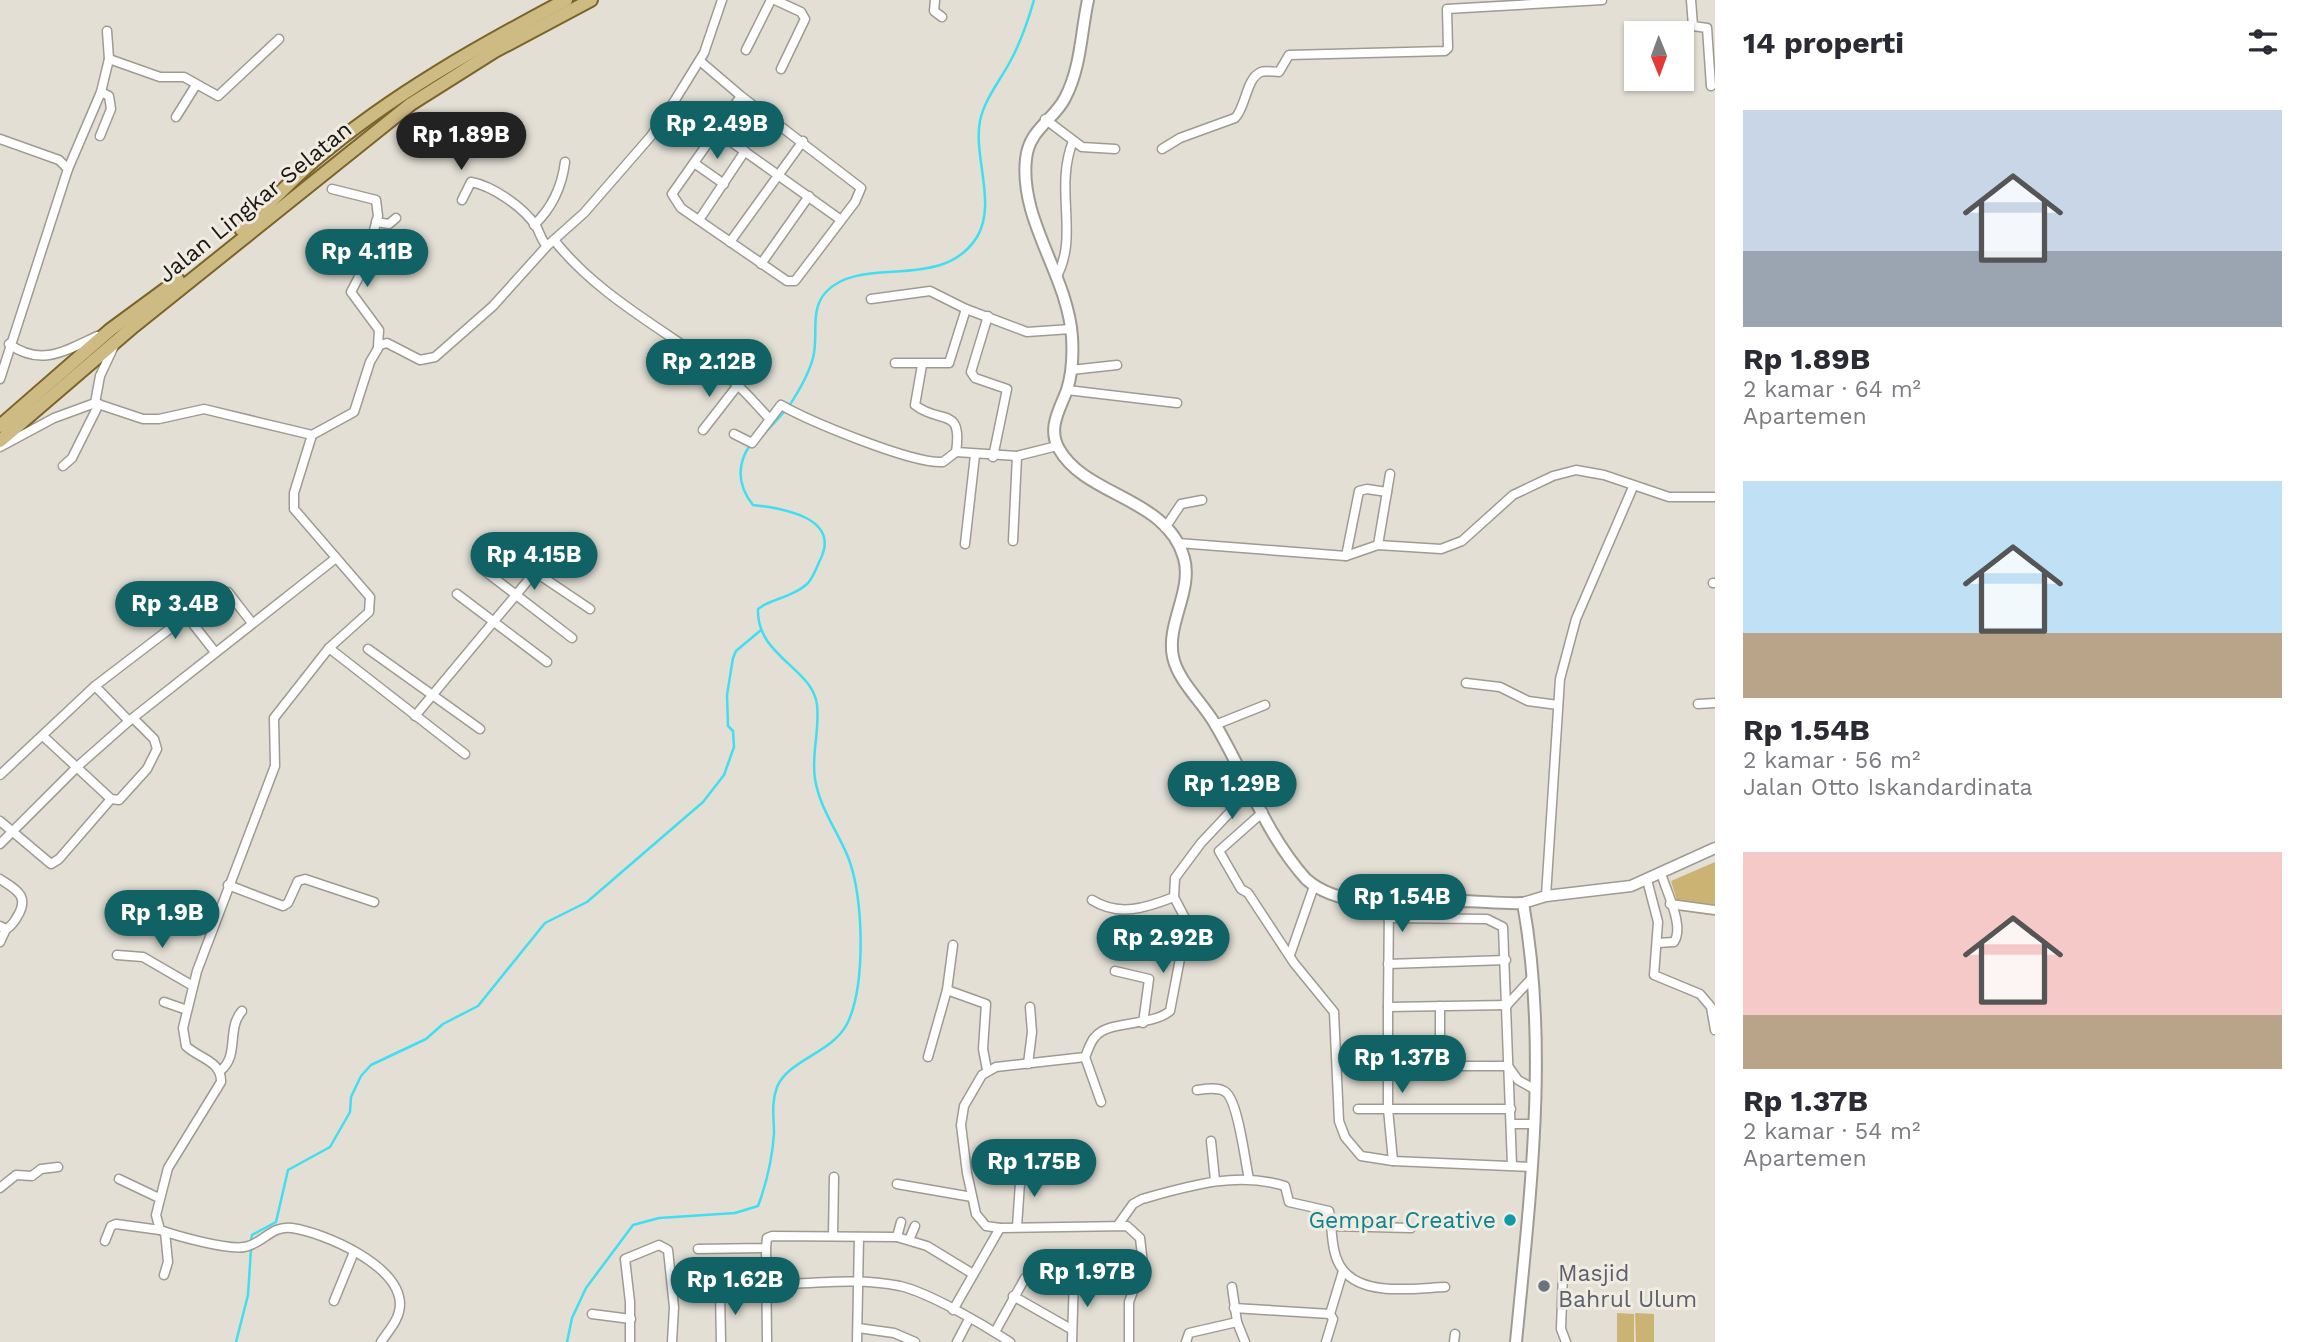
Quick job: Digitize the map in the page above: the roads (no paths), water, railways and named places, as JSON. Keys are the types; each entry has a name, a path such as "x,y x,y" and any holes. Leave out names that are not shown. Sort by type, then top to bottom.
{"main road":[{"name":"Jalan Lingkar Selatan","path":"492,46 566,0"},
{"name":"Jalan Lingkar Selatan","path":"0,426 257,215 317,158 413,87 492,46 591,0"},
{"path":"1088,0 1071,85 1063,102 1045,119 1031,141 1026,167 1033,213 1056,274 1071,329 1071,369 1067,390 1057,414 1054,432 1057,446 1072,466 1144,508 1178,542 1184,558 1185,579 1173,633 1172,655 1179,671 1216,724 1250,792 1300,872 1314,886 1339,895 1389,903 1523,903 1531,979 1534,1124 1516,1342"},
{"name":"Jalan Lingkar Selatan","path":"0,441 113,335"}],"street":[{"path":"378,347 387,343 421,360 435,357 493,306 547,246 584,213 651,136 700,61 722,0"},
{"path":"746,50 773,0 801,12 805,19 781,69"},
{"path":"935,0 934,11 942,17"},
{"path":"1162,149 1180,138 1235,118 1241,111 1256,76 1261,72 1279,72 1289,55 1445,51 1448,48 1447,9 1602,0"},
{"path":"1691,0 1693,26 1707,28 1711,86"},
{"path":"0,379 9,344 46,243 68,169 100,92 109,59 107,31"},
{"path":"109,59 160,77 184,77 218,96 279,40"},
{"path":"700,61 741,96 862,188 798,280 787,281 761,264 681,208 672,194 741,96"},
{"path":"176,117 195,85"},
{"path":"100,92 109,96 111,104 100,136"},
{"path":"1045,119 1082,147 1115,149"},
{"path":"716,131 779,173 841,220"},
{"path":"0,139 59,160 68,169"},
{"path":"730,242 803,141"},
{"path":"1056,274 1065,254 1065,176 1073,141"},
{"path":"699,220 745,152"},
{"path":"534,225 549,209 564,174 565,162"},
{"path":"694,163 724,184"},
{"path":"462,200 469,185 474,182 514,205 534,225 547,246"},
{"path":"220,1071 184,1044 187,1010 192,986 228,886 275,766 274,718 330,648 371,608 366,591 293,504 312,435 354,412 378,347 379,330 351,292 363,269 379,207 376,200 332,190"},
{"path":"761,264 809,196"},
{"path":"376,222 389,224 396,218"},
{"path":"554,240 570,260 600,286 738,386 769,418"},
{"path":"871,299 930,291 966,309 1027,332 1071,329"},
{"path":"895,363 946,365 951,360 966,309"},
{"path":"988,316 971,372 975,378 1007,389 993,457"},
{"path":"9,344 28,356 45,356 113,335"},
{"path":"63,466 72,458 97,404 100,376 113,335"},
{"path":"922,365 915,405 955,422 958,431 956,452"},
{"path":"1071,369 1117,365"},
{"path":"703,430 738,386"},
{"path":"1067,390 1177,403"},
{"path":"0,447 54,418 97,404 143,419 159,419 204,410 312,435"},
{"path":"734,435 752,443 779,405 796,415 916,458 940,463 956,452 993,457 1017,456 1057,446"},
{"path":"965,544 975,455"},
{"path":"1013,541 1017,456"},
{"path":"1178,542 1346,556 1378,545 1430,551 1453,545 1513,495 1565,472 1594,472 1669,497 1715,497"},
{"path":"1378,545 1390,474"},
{"path":"1546,897 1560,679 1576,619 1633,487"},
{"path":"1346,556 1359,491 1367,489 1387,492"},
{"path":"1165,528 1181,504 1202,500"},
{"path":"501,542 535,572 590,609"},
{"path":"0,844 78,766 132,720 336,558"},
{"path":"481,568 572,638"},
{"path":"415,716 535,572"},
{"path":"0,775 95,686 186,615 223,590 231,595 252,623"},
{"path":"457,594 547,662"},
{"path":"186,615 215,652"},
{"path":"330,648 465,754"},
{"path":"368,649 480,729"},
{"path":"1466,683 1500,687 1528,701 1559,705"},
{"path":"0,821 51,864 59,859 111,799 122,798 151,764 157,749 154,739 95,686"},
{"path":"1698,704 1715,703"},
{"path":"1216,724 1265,705"},
{"path":"43,736 111,799"},
{"path":"1101,1102 1085,1057 1094,1037 1100,1032 1163,1016 1171,1008 1187,922 1174,897 1178,873 1201,843 1250,792"},
{"path":"1263,813 1219,852 1241,889 1248,893 1290,956 1334,1012 1339,1121 1345,1138 1361,1156 1393,1161 1532,1167"},
{"path":"1523,903 1546,897 1621,888 1647,880 1715,848"},
{"path":"1657,943 1669,943 1678,936 1678,922 1661,873"},
{"path":"228,886 283,906 288,903 298,881 305,878 374,902"},
{"path":"0,879 21,893 24,900 23,908 3,927 0,942"},
{"path":"1647,880 1657,911 1654,975 1700,994 1711,1007 1715,1030"},
{"path":"1290,956 1314,886"},
{"path":"1092,900 1107,909 1136,910 1174,897"},
{"path":"1389,903 1388,1109 1393,1161"},
{"path":"1670,904 1715,911"},
{"path":"1388,918 1493,920 1503,927 1512,1165"},
{"path":"928,1057 947,990 953,945"},
{"path":"117,954 143,957 192,986"},
{"path":"1388,964 1506,960"},
{"path":"1115,971 1149,979 1143,1023"},
{"path":"1388,1007 1507,1005 1531,979"},
{"path":"947,990 986,1004 983,1049 987,1070 964,1106 961,1118 972,1197 982,1224 1000,1228 1118,1224 1136,1232 1143,1270 1129,1302 1129,1342"},
{"path":"164,1002 187,1010"},
{"path":"1440,1006 1440,1065"},
{"path":"1028,1064 1032,1032 1030,1007"},
{"path":"164,1275 168,1262 156,1215 159,1198 172,1159 220,1086 220,1071 229,1061 233,1025 242,1011"},
{"path":"987,1070 1085,1057"},
{"path":"1388,1066 1508,1066"},
{"path":"1508,1066 1518,1080 1534,1089"},
{"path":"1197,1090 1222,1090 1229,1095 1236,1108 1249,1179"},
{"path":"1358,1109 1511,1109"},
{"path":"1512,1124 1534,1124"},
{"path":"1211,1141 1215,1181"},
{"path":"0,1188 16,1175 32,1176 41,1169 58,1167"},
{"path":"1017,1227 1021,1168"},
{"path":"833,1236 834,1177"},
{"path":"119,1179 159,1198"},
{"path":"1118,1224 1133,1204 1142,1199 1215,1181 1249,1179 1283,1186 1289,1202 1329,1211 1330,1226 1343,1271 1330,1314 1333,1319 1326,1342"},
{"path":"897,1184 972,1197"},
{"path":"897,1237 901,1222"},
{"path":"105,1241 111,1226 116,1224 243,1248 277,1228 292,1228 354,1252 382,1269 398,1292 399,1313 381,1342"},
{"path":"909,1240 915,1226"},
{"path":"1330,1226 1410,1228"},
{"path":"953,1310 1000,1228"},
{"path":"766,1342 766,1248 767,1238 772,1236 897,1237 945,1255 973,1273"},
{"path":"857,1342 859,1237"},
{"path":"630,1342 631,1319 625,1259 659,1245 668,1250 673,1291 672,1342"},
{"path":"698,1250 766,1248"},
{"path":"334,1301 354,1252"},
{"path":"995,1332 1025,1278 1143,1270"},
{"path":"1343,1271 1359,1281 1382,1287 1445,1287"},
{"path":"1563,1272 1561,1329 1566,1342"},
{"path":"1072,1342 1073,1276"},
{"path":"673,1291 860,1283 912,1289 1010,1342"},
{"path":"1231,1287 1237,1322 1245,1342"},
{"path":"720,1291 721,1342"},
{"path":"1013,1296 1072,1329"},
{"path":"1234,1308 1330,1314"},
{"path":"592,1314 631,1319"},
{"path":"957,1342 969,1319"},
{"path":"1186,1342 1189,1333 1237,1322"},
{"path":"858,1328 894,1333 915,1342"}],"waterway":[{"path":"789,406 811,365 815,350 816,315 826,292 841,281 859,275 923,269 944,264 962,254 977,237 985,210 979,149 980,121 989,97 1018,46 1034,0"},
{"path":"764,434 785,411"},
{"path":"567,1342 572,1318 586,1288 633,1225 659,1218 735,1213 758,1206 772,1153 773,1105 777,1087 790,1070 840,1034 853,1008 860,965 860,917 848,857 817,790 814,760 817,705 806,681 766,639 760,625 758,609 808,583 825,544 822,533 805,517 753,505 744,491 741,476 742,461 750,445"},
{"path":"251,1242 252,1235 276,1222 288,1170 330,1147 350,1112 351,1097 361,1076 371,1065 426,1039 443,1024 478,1006 545,923 587,902 703,802 724,775 734,747 733,731 728,726 727,695 733,658 736,651 761,630"},
{"path":"236,1342 248,1295 251,1249"}],"place":[{"name":"Gempar Creative","path":"1510,1220"},
{"name":"Masjid Bahrul Ulum","path":"1544,1286"}]}
